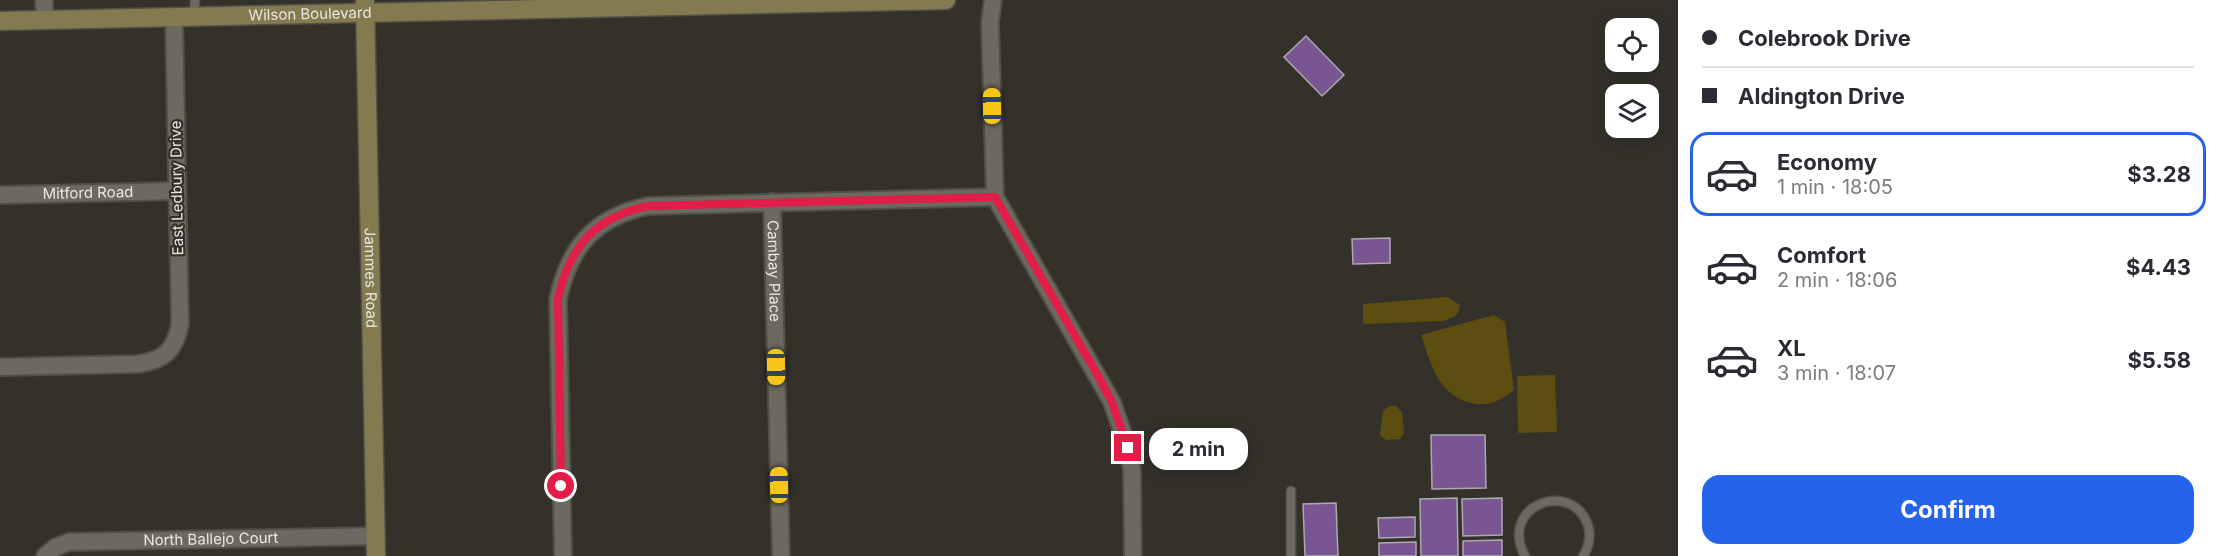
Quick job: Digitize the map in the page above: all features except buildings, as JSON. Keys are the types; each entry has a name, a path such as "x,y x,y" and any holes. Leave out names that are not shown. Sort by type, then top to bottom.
{"main road":[{"name":"Wilson Boulevard","path":"0,21 174,18 194,9 279,12 416,6 946,0"},
{"name":"Jammes Road","path":"365,7 376,556"}],"street":[{"path":"44,0 45,20"},
{"path":"993,0 990,23 995,197 1112,402 1128,448 1132,471 1133,556"},
{"name":"East Ledbury Drive","path":"0,367 154,362 167,353 177,340 180,324 174,18"},
{"name":"Mitford Road","path":"0,195 177,191"},
{"path":"563,556 558,299 563,275 572,256 585,239 604,222 627,210 648,206 995,197"},
{"name":"Cambay Place","path":"772,202 781,556"},
{"name":"North Ballejo Court","path":"46,554 69,542 376,536"}],"lane":[{"path":"1291,491 1291,556"},
{"path":"1525,556 1518,536 1525,515 1533,507 1554,500 1575,507 1583,516 1588,527 1589,539 1582,556"}],"shaded area":[{"path":"1447,297 1460,305 1455,316 1444,321 1363,324 1363,304"},
{"path":"1494,315 1505,322 1514,390 1494,402 1471,403 1460,399 1443,386 1437,377 1421,335"},
{"path":"1555,375 1557,432 1518,433 1517,376"},
{"path":"1390,406 1396,406 1402,412 1404,433 1400,439 1386,440 1380,435 1383,411"}],"route":[{"path":"561,486 558,299 563,275 572,256 585,239 604,222 627,210 648,206 995,197 1112,402 1128,448"}]}
